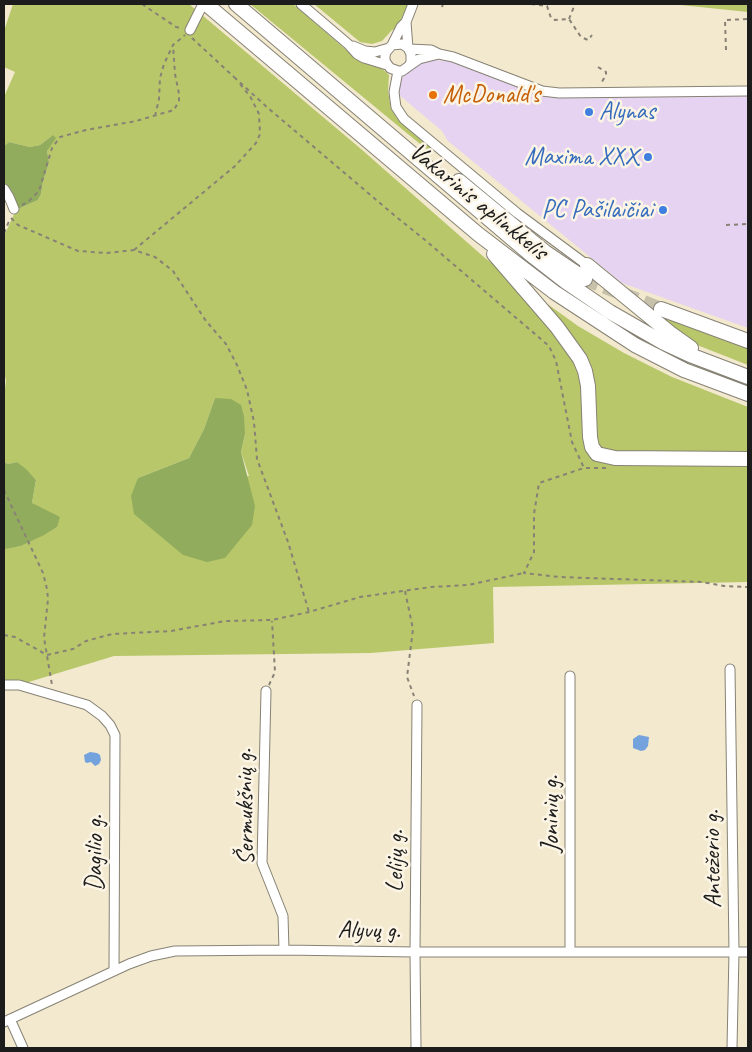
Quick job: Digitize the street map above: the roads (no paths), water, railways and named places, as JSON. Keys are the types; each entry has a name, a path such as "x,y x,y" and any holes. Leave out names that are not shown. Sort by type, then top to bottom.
{"highway":[{"name":"Vakarinis aplinkkelis","path":"204,4 478,234 583,313 635,346 684,370 748,394"},
{"name":"Vakarinis aplinkkelis","path":"236,4 530,254 566,282 638,329 748,377"},
{"path":"344,96 384,122 545,252 586,272 681,342 691,352"},
{"path":"478,234 552,321 580,359 588,386 590,437 592,447 597,454 615,458 748,459"},
{"path":"660,309 748,341"}],"street":[{"path":"192,35 204,4"},
{"path":"301,4 357,54 387,65 394,70 402,70 419,59 439,54"},
{"path":"387,65 385,56 401,27 406,22 413,4"},
{"path":"406,22 408,48 412,58 409,66"},
{"path":"348,44 365,51 375,52 402,44 408,48 431,50 542,91 748,91"},
{"path":"398,71 395,100 396,107 404,118 586,272"},
{"path":"4,189 14,209"},
{"name":"Antežerio g.","path":"730,669 734,952 732,1048"},
{"name":"Joninių g.","path":"570,676 570,952"},
{"name":"Dagilio g.","path":"4,685 19,685 87,705 110,725 115,735 114,971"},
{"name":"Šermukšnių g.","path":"266,691 262,863 283,916 284,950"},
{"name":"Lelijų g.","path":"416,1048 417,705"},
{"name":"Alyvų g.","path":"7,1020 150,956 174,951 748,952"},
{"path":"7,1020 23,1048"}],"water":[{"path":"639,735 649,737 648,746 645,750 641,751 633,748 633,739"},
{"path":"90,752 100,755 101,760 99,764 95,766 91,762 85,762 84,755"}],"tunnel":[{"path":"585,279 661,309"}],"place":[{"name":"McDonald's","path":"433,95"},
{"name":"Alynas","path":"589,112"},
{"name":"Maxima XXX","path":"648,157"},
{"name":"PC Pašilaičiai","path":"663,210"}]}
